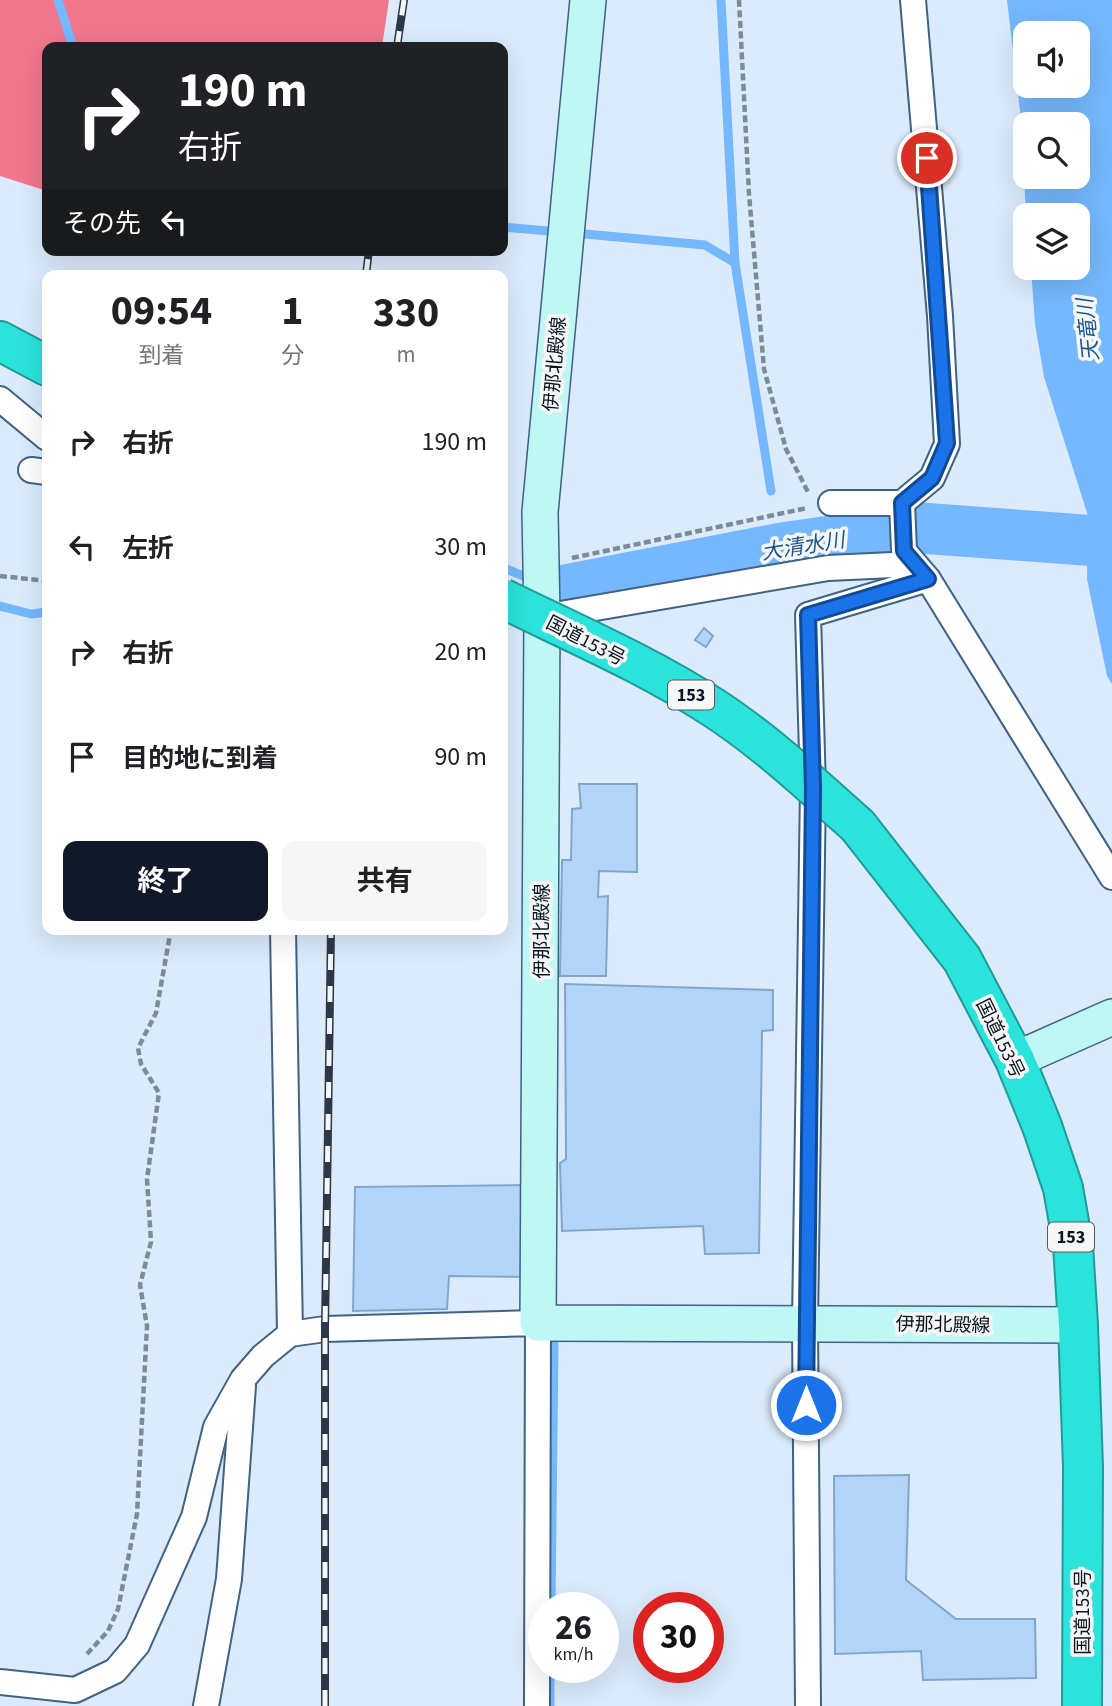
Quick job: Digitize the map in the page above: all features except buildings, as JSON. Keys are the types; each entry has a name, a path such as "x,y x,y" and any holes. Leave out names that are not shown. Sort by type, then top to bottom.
{"highway":[{"path":"1,345 42,364"},
{"name":"国道153号","path":"508,601 630,662 712,707 780,757 858,827 962,960 1014,1060 1042,1126 1063,1188 1073,1245 1083,1466 1082,1706"}],"main road":[{"name":"伊那北殿線","path":"588,0 540,512 538,1324 805,1322 1078,1325"},
{"path":"1014,1060 1112,1017"}],"street":[{"path":"831,503 902,503 932,478 947,443 940,316 914,0"},
{"path":"0,399 42,434"},
{"path":"902,503 904,551 928,579 1112,877"},
{"path":"541,589 893,565 928,579"},
{"path":"808,1706 805,1322 813,788 808,615 928,579"},
{"path":"283,935 290,1334"},
{"path":"0,1682 75,1690 115,1671 137,1644 194,1517 216,1427 243,1379 263,1356 290,1334 325,1329 538,1324 537,1706"},
{"path":"206,1706 229,1579 243,1379"}],"path":[{"path":"739,0 749,194 764,369 786,449 809,493 831,503"},
{"path":"541,589 831,503"},
{"path":"0,576 42,580"},
{"path":"78,1661 108,1631 118,1609 137,1514 146,1326 140,1285 152,1242 147,1179 159,1093 141,1065 138,1048 156,1013 170,935"}],"shaded area":[{"path":"0,0 389,0 383,42 42,42 42,189 0,176"}],"water":[{"name":"天竜川","path":"1007,0 1112,0 1112,684 1107,676 1087,579 1088,516 1044,377 1035,324 1032,280 1090,280 1090,203 1025,203 1025,189 1090,189 1090,112 1020,112 1019,98 1090,98 1090,21 1013,21 1013,51"}],"waterway":[{"path":"58,0 71,42"},
{"path":"721,0 735,263"},
{"path":"508,228 560,232"},
{"path":"574,233 705,245 735,263 771,491"},
{"name":"大清水川","path":"560,591 782,548 920,528 1111,542"},
{"path":"780,535 782,548"},
{"name":"大清水川","path":"508,570 533,580"},
{"name":"大清水川","path":"550,587 560,591 560,599"},
{"name":"大清水川","path":"0,606 31,614 42,613"},
{"path":"551,1592 554,1344"},
{"path":"550,1683 550,1706"}],"railway":[{"path":"398,42 404,0"},
{"path":"367,270 368,256"},
{"path":"325,1706 325,1329 331,935"}],"route":[{"path":"806,1405 813,788 808,615 928,579 904,551 902,503 932,478 947,443 927,158"}]}
